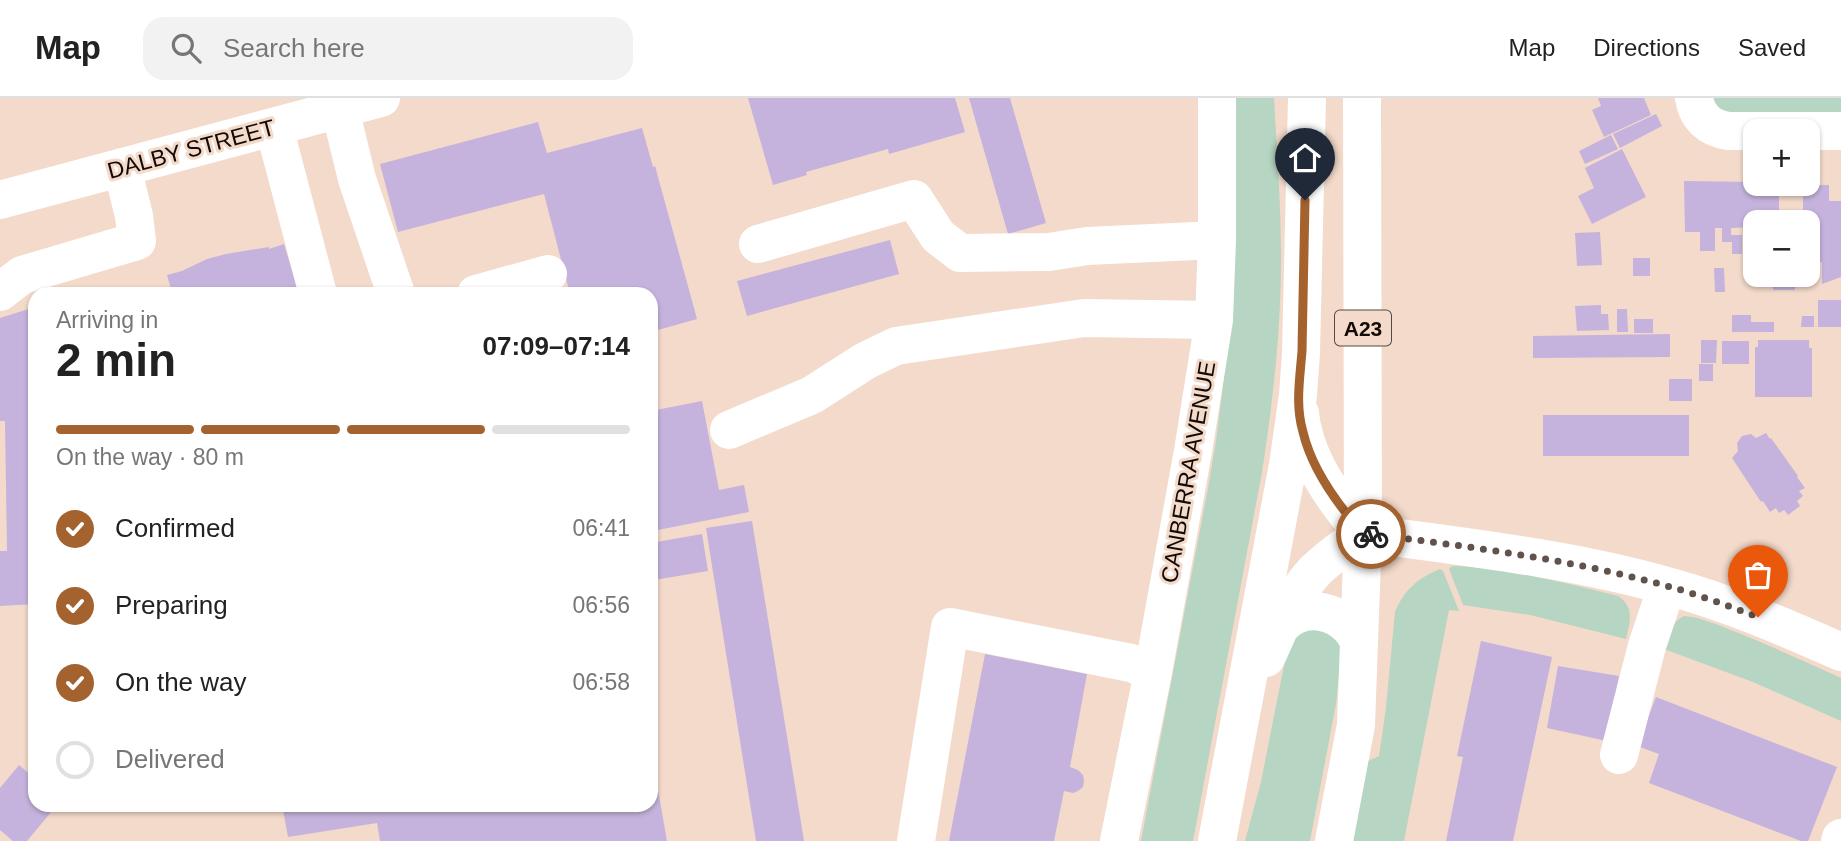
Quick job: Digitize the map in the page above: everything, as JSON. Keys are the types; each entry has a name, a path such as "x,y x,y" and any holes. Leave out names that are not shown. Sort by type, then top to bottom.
{"main road":[{"name":"DALBY STREET","path":"0,200 381,98"},
{"name":"CANBERRA AVENUE","path":"1119,841 1194,451 1214,320 1217,98"},
{"name":"A23","path":"1217,841 1298,395 1307,98"},
{"name":"A23","path":"1334,841 1356,724 1363,533 1362,98"},
{"path":"1695,98 1696,109 1703,119 1717,129 1841,131"},
{"path":"340,109 357,179 394,287"},
{"path":"274,127 316,287"},
{"path":"0,292 22,275 137,241 122,167"},
{"path":"758,244 914,199 938,236 960,253 1049,252 1087,246 1217,240"},
{"path":"501,287 548,274"},
{"path":"729,430 812,395 865,361 896,346 1084,318 1214,320"},
{"path":"1298,395 1302,430 1312,459 1338,502 1363,533 1549,560 1667,586 1758,617 1841,652"},
{"path":"1242,711 1296,596 1316,570 1363,533"},
{"path":"1619,755 1647,646 1667,586"},
{"path":"1280,627 1301,613 1320,611 1348,626 1359,642"},
{"path":"916,841 950,627 1131,663 1153,672"}],"green space":[{"path":"1231,98 1274,98 1281,259 1280,313 1273,392 1262,472 1193,841 1141,841 1208,488 1226,361"},
{"path":"1705,98 1841,98 1841,120 1730,120"},
{"path":"1452,566 1514,573 1618,596 1629,610 1630,621 1626,639 1530,615 1463,605 1449,569"},
{"path":"1440,569 1459,611 1449,610 1404,841 1351,841 1368,761 1379,756 1395,612 1413,586"},
{"path":"1684,616 1736,632 1841,678 1841,721 1753,682 1664,649 1673,626"},
{"path":"1315,624 1342,645 1336,704 1310,841 1245,841 1261,782 1289,640"}],"building":[{"path":"748,98 955,98 965,132 889,154 888,149 806,172 807,175 773,185"},
{"path":"969,98 1010,98 1046,223 1008,234"},
{"path":"1598,98 1644,98 1651,115 1604,137 1592,110 1601,106"},
{"path":"1656,114 1662,126 1620,148 1613,134"},
{"path":"538,122 547,153 642,128 697,319 658,330 658,287 568,287 544,194 398,232 380,164"},
{"path":"1611,135 1618,149 1585,164 1579,151"},
{"path":"1622,149 1646,197 1592,224 1578,196 1594,188 1585,168"},
{"path":"1684,181 1743,182 1743,196 1779,196 1779,210 1743,210 1743,228 1731,228 1731,235 1742,235 1742,254 1732,254 1732,242 1722,242 1722,228 1715,228 1715,251 1700,251 1700,232 1685,232"},
{"path":"1820,185 1829,185 1829,201 1841,201 1841,277 1822,284 1820,210 1803,210 1803,196 1820,196"},
{"path":"1600,232 1602,265 1577,266 1575,233"},
{"path":"890,240 899,274 747,316 737,281"},
{"path":"284,244 297,287 170,287 167,275 207,259"},
{"path":"1633,258 1650,258 1650,276 1633,276"},
{"path":"1714,268 1724,268 1725,292 1715,292"},
{"path":"1773,287 1795,287 1795,290 1773,290"},
{"path":"1818,300 1841,300 1841,327 1818,327"},
{"path":"1601,305 1601,314 1608,314 1609,330 1577,331 1575,306"},
{"path":"28,309 28,604 0,606 0,551 7,551 5,421 0,421 0,318"},
{"path":"1617,309 1627,309 1628,332 1617,332"},
{"path":"1732,315 1751,315 1751,322 1774,322 1774,332 1732,332"},
{"path":"1802,316 1814,316 1814,327 1801,327"},
{"path":"1634,319 1653,319 1653,333 1634,333"},
{"path":"1670,334 1670,357 1533,358 1533,336"},
{"path":"1701,340 1717,340 1716,363 1701,363"},
{"path":"1758,340 1809,340 1809,348 1812,348 1812,397 1755,397 1755,347 1758,347"},
{"path":"1722,341 1749,341 1749,364 1722,364"},
{"path":"1699,364 1713,364 1713,381 1699,381"},
{"path":"1669,379 1692,379 1692,401 1669,401"},
{"path":"702,401 719,490 744,485 749,512 658,530 658,410"},
{"path":"1543,415 1689,415 1689,456 1543,456"},
{"path":"1766,433 1805,488 1799,491 1803,496 1797,501 1800,506 1788,515 1784,510 1779,513 1776,508 1770,512 1732,458 1738,451 1737,443 1742,436 1751,434 1756,438"},
{"path":"752,521 804,841 756,841 706,528"},
{"path":"702,534 708,571 658,579 658,542"},
{"path":"1481,641 1552,657 1513,841 1446,841 1463,757 1457,756"},
{"path":"985,654 1087,674 1070,767 1083,775 1083,787 1073,793 1064,791 1054,841 949,841"},
{"path":"1558,666 1619,676 1607,741 1547,728"},
{"path":"1656,697 1837,767 1808,841 1801,841 1649,783 1659,754 1637,746"},
{"path":"19,765 28,773 28,812 51,812 27,841 13,841 0,830 0,788"},
{"path":"658,790 667,841 380,841 377,823 288,837 283,812 658,812"}],"way so far":[{"path":"1371,534 1509,553 1603,570 1667,586 1758,617"}],"route":[{"path":"1305,200 1298,395 1302,430 1312,459 1338,502 1363,533 1371,534"}]}
